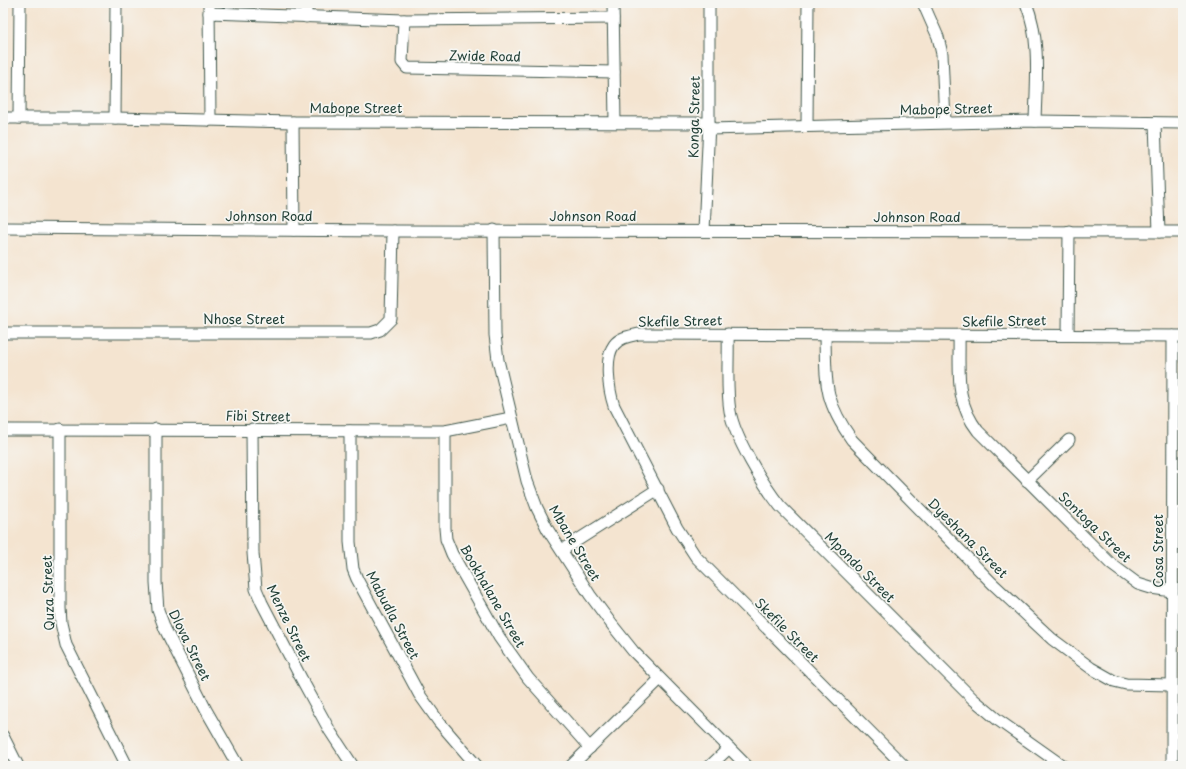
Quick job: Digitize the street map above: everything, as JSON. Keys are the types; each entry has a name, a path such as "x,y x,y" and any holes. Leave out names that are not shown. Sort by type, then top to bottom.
{"street":[{"path":"19,118 20,3"},
{"path":"115,118 116,3"},
{"path":"306,3 306,18"},
{"path":"613,3 614,122"},
{"name":"Konga Street","path":"704,231 709,126 709,3"},
{"path":"807,126 808,3"},
{"path":"923,3 938,37 942,54 945,122"},
{"path":"1026,3 1034,31 1036,45 1036,121"},
{"path":"210,120 209,8 306,18 404,20 613,18"},
{"name":"Zwide Road","path":"404,20 402,62 407,68 614,72"},
{"name":"Mabope Street","path":"3,118 115,118 293,122 614,122 709,126 807,126 1036,121 1183,123"},
{"path":"293,122 294,230"},
{"path":"1155,123 1159,232"},
{"name":"Johnson Road","path":"3,228 392,231 1183,232"},
{"name":"Mbane Street","path":"494,230 495,335 498,360 527,481 537,508 548,530 590,595 633,651 747,766"},
{"name":"Nhose Street","path":"3,333 371,333 380,330 391,319 392,231"},
{"path":"1068,334 1069,231"},
{"name":"Skefile Street","path":"904,766 696,557 677,528 614,406 609,385 610,352 620,340 639,334 1068,334 1178,336"},
{"name":"Mpondo Street","path":"728,334 730,412 741,441 769,493 780,506 973,699 998,720 1063,766"},
{"name":"Dyeshana Street","path":"825,335 826,380 828,396 840,423 852,440 992,583 1052,639 1103,676 1126,684 1171,685"},
{"name":"Sontoga Street","path":"959,335 960,384 964,410 978,431 1116,568 1138,584 1151,588 1172,591"},
{"name":"Cosa Street","path":"1172,766 1172,591 1178,336"},
{"name":"Fibi Street","path":"3,430 252,429 445,431 511,418"},
{"name":"Quza Street","path":"60,429 60,608 62,633 66,645 127,766"},
{"name":"Dlova Street","path":"156,429 156,582 158,610 165,629 203,703 238,766"},
{"name":"Menze Street","path":"252,429 253,553 256,589 301,678 330,731 353,766"},
{"name":"Mabudla Street","path":"350,431 350,542 353,569 357,580 419,694 439,722 477,766"},
{"name":"Bookhalane Street","path":"445,431 445,528 446,539 452,554 499,638 514,660 590,748"},
{"path":"1027,481 1069,440"},
{"path":"562,550 658,489"},
{"path":"571,766 660,679"},
{"path":"3,736 18,766"},
{"path":"710,766 728,748"}]}
